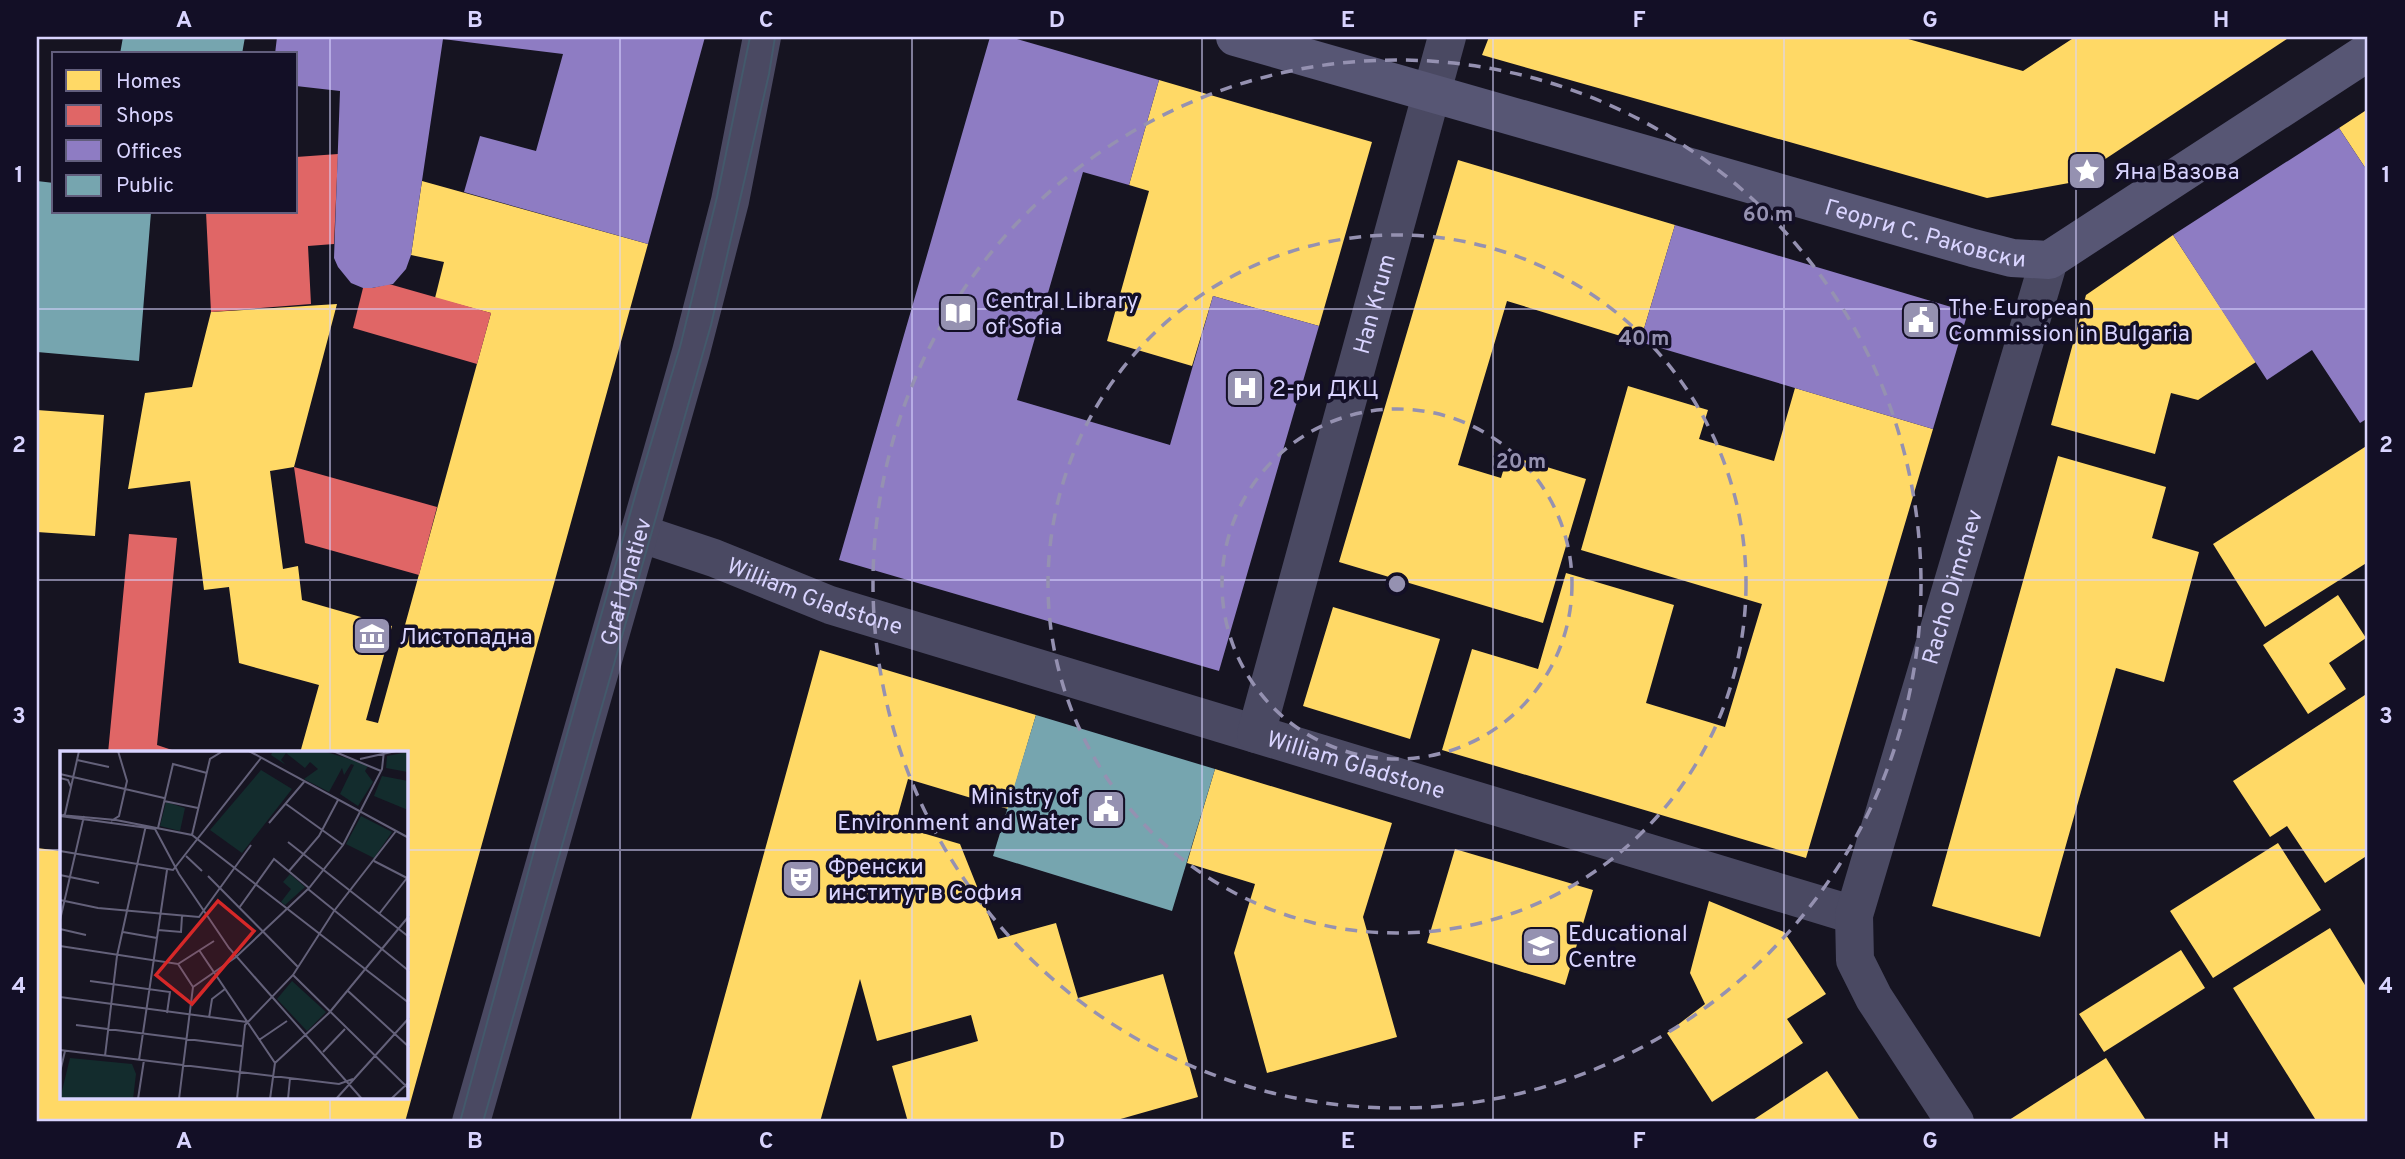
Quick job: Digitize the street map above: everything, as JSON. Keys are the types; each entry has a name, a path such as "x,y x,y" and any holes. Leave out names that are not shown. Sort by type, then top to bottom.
{"street":[{"name":"Graf Ignatiev","path":"471,1122 691,352 730,201 762,37"},
{"name":"Георги С. Раковски","path":"1235,37 1973,248 2012,258 2049,260 2368,52"},
{"name":"Han Krum","path":"1256,734 1430,91 1447,37"},
{"name":"Racho Dimchev","path":"1854,915 2049,260"},
{"name":"William Gladstone","path":"639,533 714,558 830,605 1854,915"},
{"path":"1854,915 1855,960 1874,998 1955,1122"}],"building: Homes":[{"path":"1489,37 1901,37 2023,71 2075,37 2290,37 2069,183 1987,198 1482,55"},
{"path":"1159,80 1372,142 1319,326 1213,296 1192,366 1107,341 1149,191 1129,185"},
{"path":"2368,109 2368,172 2339,128"},
{"path":"1458,160 1675,225 1640,342 1507,301 1458,465 1501,478 1508,455 1586,479 1543,623 1339,562"},
{"path":"422,181 648,244 405,1122 37,1122 37,848 60,851 60,1100 408,1100 408,751 301,751 319,685 239,663 229,587 204,590 190,481 128,489 145,393 192,387 211,312 337,304 294,467 270,471 283,569 298,566 302,600 392,626 366,720 378,723 491,313 435,298 444,262 411,255"},
{"path":"2173,235 2256,362 2198,400 2171,393 2155,454 2051,425 2086,295"},
{"path":"1628,386 1708,410 1699,439 1774,461 1795,388 1933,429 1806,858 1442,750 1472,649 1538,669 1566,573 1674,605 1646,703 1725,727 1762,604 1581,550"},
{"path":"37,410 104,415 95,536 37,532"},
{"path":"2368,445 2368,562 2265,627 2213,544"},
{"path":"2058,456 2166,487 2152,538 2199,552 2164,682 2116,668 2040,937 1932,906"},
{"path":"2338,595 2366,638 2329,663 2346,689 2308,714 2263,645"},
{"path":"1333,607 1440,639 1410,739 1303,706"},
{"path":"820,650 1036,715 1008,809 908,779 895,825 960,844 998,939 1056,923 1078,998 1163,974 1198,1097 1110,1122 908,1122 892,1066 978,1041 971,1015 877,1041 860,979 820,1122 690,1122"},
{"path":"2368,693 2368,855 2325,883 2287,826 2270,837 2233,781"},
{"path":"1215,769 1392,823 1363,917 1397,1037 1267,1073 1234,953 1255,884 1187,863"},
{"path":"2278,843 2321,910 2213,978 2170,911"},
{"path":"1455,849 1593,890 1565,985 1427,943"},
{"path":"1709,901 1784,932 1826,994 1787,1019 1803,1043 1712,1102 1667,1033 1705,1004 1690,973"},
{"path":"2330,928 2368,990 2368,1122 2317,1122 2233,988"},
{"path":"2181,950 2205,988 2104,1052 2079,1014"},
{"path":"2106,1058 2147,1122 2006,1122"},
{"path":"1827,1071 1861,1122 1750,1122"}],"building: Shops":[{"path":"338,154 334,244 308,246 311,304 211,312 206,214 298,214 298,157"},
{"path":"389,284 491,313 477,364 353,328 363,288"},
{"path":"294,467 437,507 419,575 305,543"},
{"path":"129,534 177,538 157,745 175,751 108,751"}],"building: Offices":[{"path":"277,37 705,37 648,244 464,192 480,136 536,151 563,54 443,39 411,255 406,269 393,284 372,288 351,283 334,258 340,91 298,86 298,52 275,52"},
{"path":"990,37 1010,37 1159,80 1129,185 1083,172 1017,400 1170,445 1213,296 1319,326 1219,671 839,560"},
{"path":"2339,128 2368,172 2368,418 2360,423 2312,350 2267,380 2173,235"},
{"path":"1675,225 1968,312 1933,429 1640,342"}],"building: Public":[{"path":"123,37 245,37 242,52 120,52"},
{"path":"37,181 52,183 52,214 151,214 139,361 37,352"},
{"path":"1036,715 1215,769 1172,911 993,856"}],"tram line":[{"path":"460,1122 538,836 680,347 717,197 750,37"},
{"path":"483,1122 711,325 769,74 775,37"}],"place":[{"name":"Яна Вазова","path":"2087,171"},
{"name":"Central Library of Sofia","path":"958,313"},
{"name":"The European Commission in Bulgaria","path":"1921,320"},
{"name":"2-ри ДКЦ","path":"1245,388"},
{"name":"Листопадна","path":"372,636"},
{"name":"Ministry of Environment and Water","path":"1106,809"},
{"name":"Френски институт в София","path":"801,879"},
{"name":"Educational Centre","path":"1541,946"}]}
